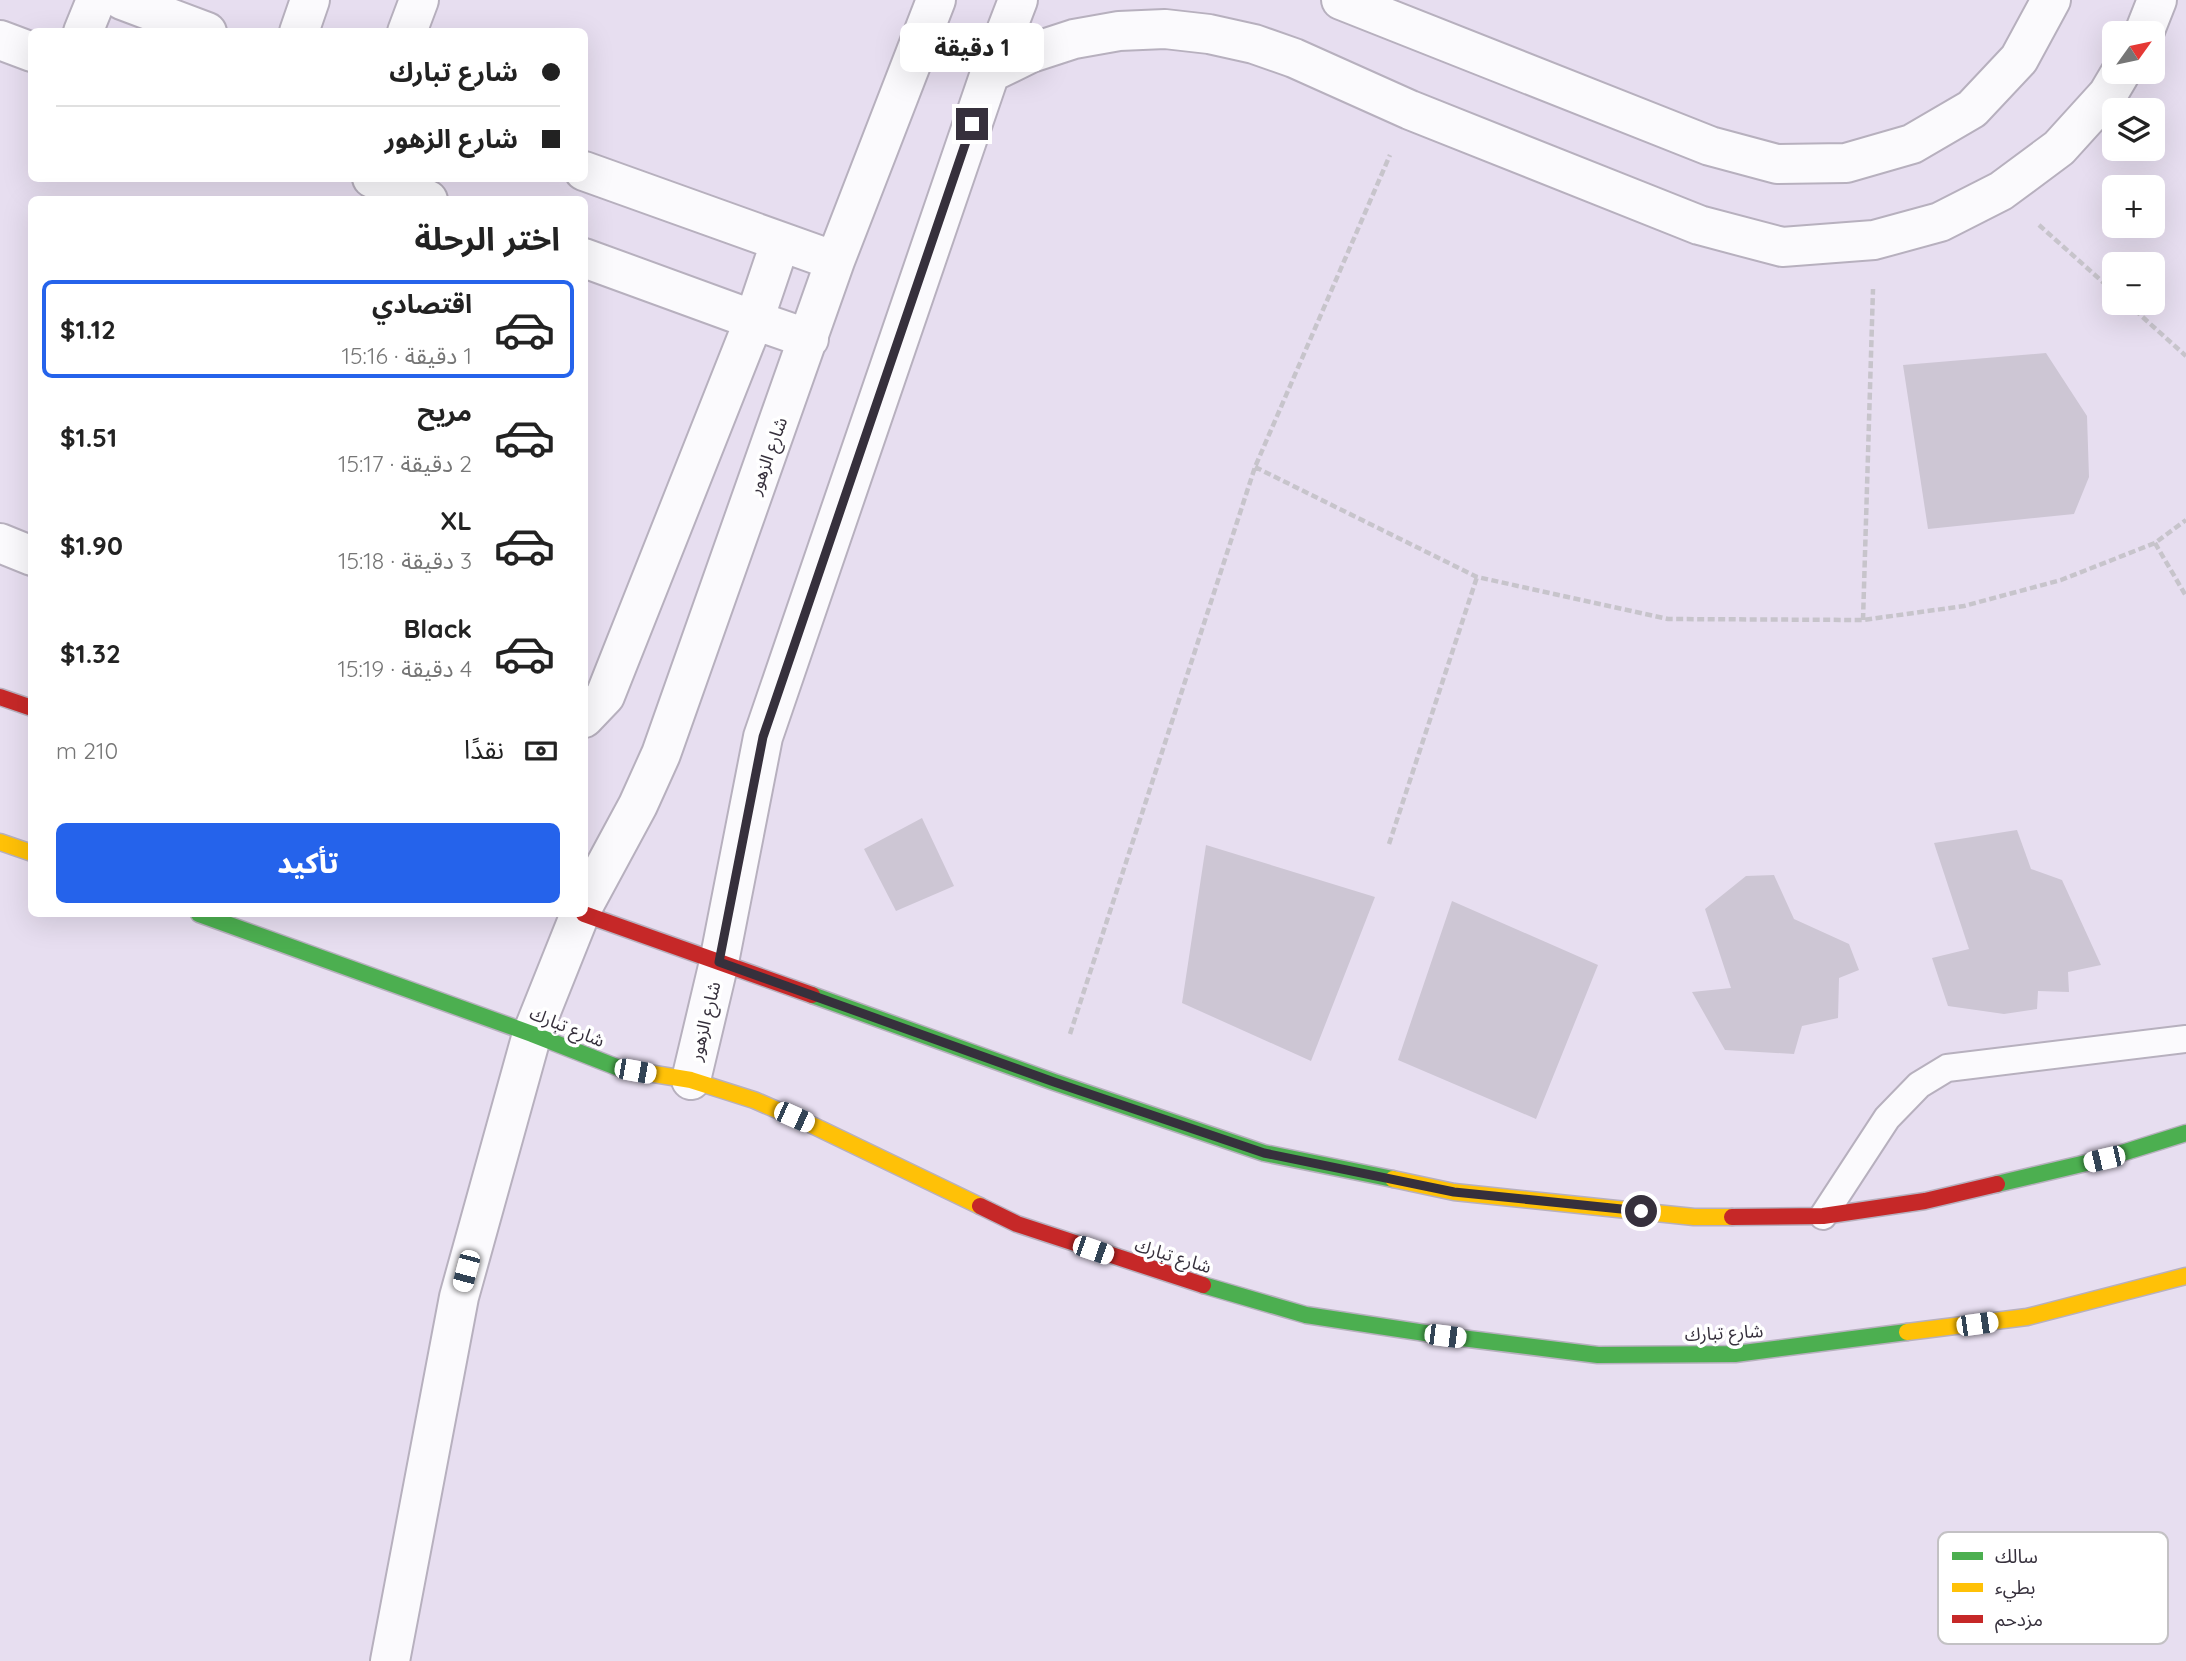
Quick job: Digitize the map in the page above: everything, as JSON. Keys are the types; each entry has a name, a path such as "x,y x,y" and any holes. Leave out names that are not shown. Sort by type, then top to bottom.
{"street":[{"path":"85,28 96,0"},
{"path":"122,0 196,28"},
{"path":"300,28 310,0"},
{"path":"408,28 419,0"},
{"name":"شارع الزهور","path":"588,898 638,805 661,754 835,261 936,0"},
{"name":"شارع الزهور","path":"691,1080 719,962 763,737 990,73 1018,0"},
{"path":"1341,0 1710,146 1777,164 1846,163 1912,144 1972,109 2019,59 2051,0"},
{"path":"2149,21 2157,0"},
{"path":"990,73 1031,54 1074,39 1119,31 1165,29 1209,34 1254,44 1294,58 1410,110 1699,225 1783,247 1874,240 1940,222 2001,191 2059,148 2114,84"},
{"path":"0,40 28,50"},
{"path":"588,172 835,261"},
{"path":"382,182 418,196"},
{"path":"588,714 604,696 754,320 780,243"},
{"path":"588,259 809,339"},
{"path":"0,543 28,554"},
{"path":"0,697 28,707"},
{"path":"0,842 28,852"},
{"path":"588,916 1054,1082 1264,1153 1454,1192 1694,1217 1823,1216 1925,1201 2104,1159 2186,1133"},
{"name":"شارع تبارك","path":"207,917 620,1068 691,1080 754,1100 1017,1224 1170,1276 1306,1315 1598,1355 1735,1354 2026,1317 2186,1276"},
{"path":"390,1661 459,1297 532,1034 581,917"}],"lane":[{"path":"1823,1216 1887,1118 1919,1085 1947,1068 2186,1039"}],"path":[{"path":"1054,1082 1255,467 1410,110"},
{"path":"2001,191 2102,281"},
{"path":"1863,620 1874,240"},
{"path":"2141,315 2186,355"},
{"path":"1255,467 1478,577 1668,619 1863,620 1964,606 2061,579 2155,543 2186,520"},
{"path":"2155,543 2186,596"},
{"path":"1389,844 1478,577"}],"building":[{"path":"2046,353 2087,416 2089,477 2074,514 1928,529 1903,365"},
{"path":"922,818 954,886 896,911 864,849"},
{"path":"2017,830 2031,869 2062,880 2101,965 2068,972 2069,992 2038,991 2037,1009 2004,1014 1948,1006 1932,958 1969,949 1934,843"},
{"path":"1206,845 1375,897 1311,1061 1182,1003"},
{"path":"1774,875 1794,919 1849,944 1859,970 1839,978 1838,1018 1802,1026 1794,1054 1725,1050 1692,992 1731,988 1705,909 1746,876"},
{"path":"1452,901 1598,965 1536,1119 1398,1060"}],"traffic: fast":[{"path":"207,917 619,1068 648,1073"},
{"path":"812,995 1054,1082 1264,1153 1393,1179"},
{"path":"1997,1184 2103,1159 2186,1133"},
{"path":"1203,1285 1306,1315 1598,1355 1735,1354 1907,1332"}],"traffic: slow":[{"path":"0,842 28,852"},
{"path":"648,1073 691,1080 754,1100 980,1206"},
{"path":"1393,1179 1454,1192 1694,1217 1732,1217"},
{"path":"1907,1332 2027,1317 2186,1276"}],"traffic: jam":[{"path":"0,697 28,707"},
{"path":"588,915 812,995"},
{"path":"1732,1217 1823,1216 1925,1201 1997,1184"},
{"path":"980,1206 1017,1224 1203,1285"}],"route":[{"path":"972,124 763,737 719,962 1054,1082 1264,1153 1454,1192 1641,1211"}]}
